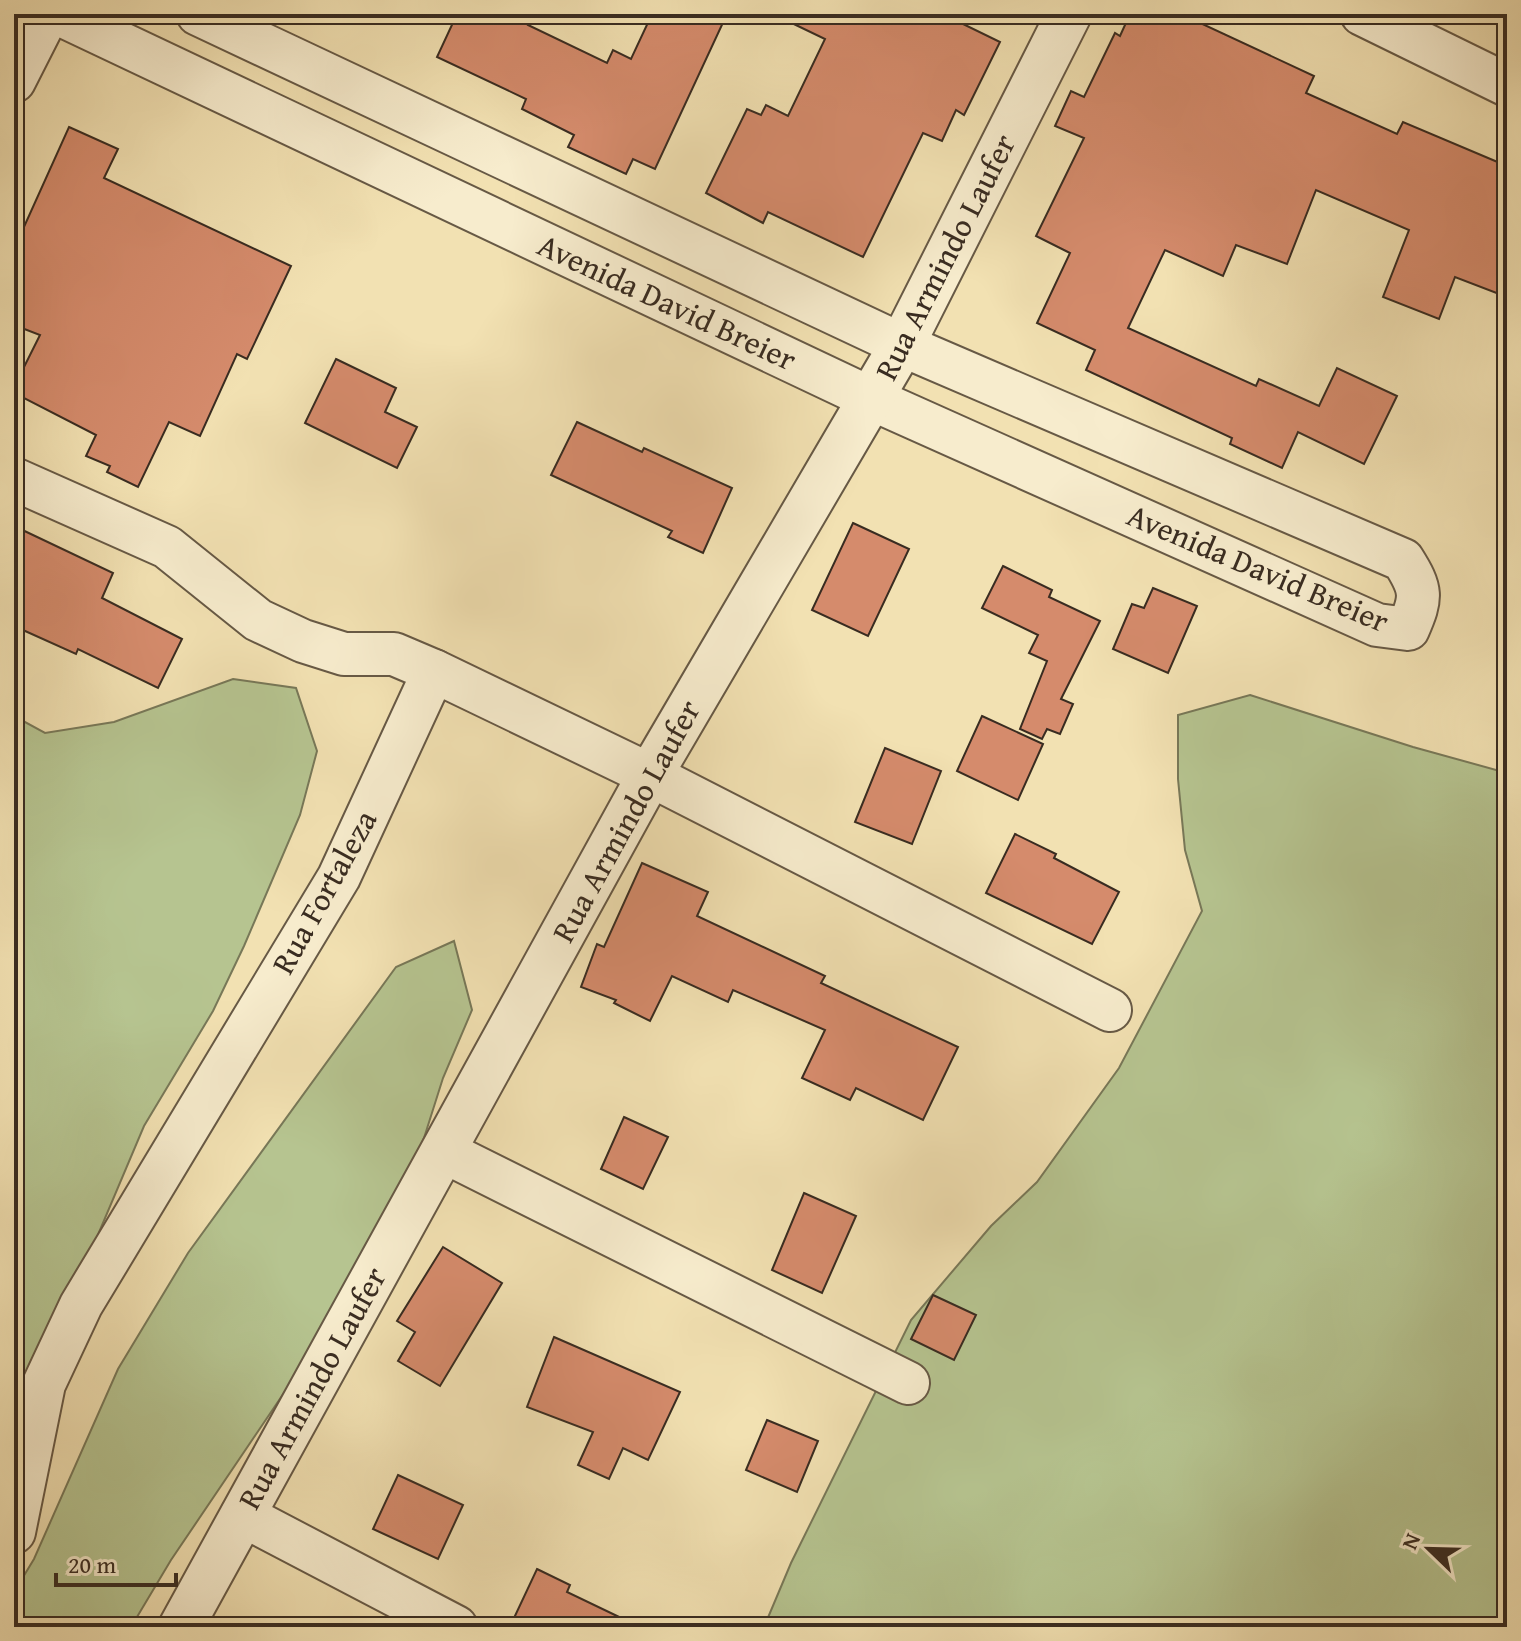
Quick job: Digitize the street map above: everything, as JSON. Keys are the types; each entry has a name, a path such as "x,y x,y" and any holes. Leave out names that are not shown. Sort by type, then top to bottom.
{"street":[{"path":"14,81 48,14"},
{"name":"Avenida David Breier","path":"59,14 872,399 1377,625 1408,629 1418,605 1417,582 1403,560 902,345 198,14"},
{"name":"Rua Armindo Laufer","path":"181,1627 650,775 902,345 1069,14"},
{"path":"1362,14 1507,85"},
{"path":"14,479 167,547 258,620 303,641 344,654 394,654 434,671 650,775 1110,1010"},
{"name":"Rua Fortaleza","path":"14,1532 44,1384 81,1305 339,877 434,671"},
{"path":"443,1151 908,1383"},
{"path":"242,1515 456,1627"}],"green space":[{"path":"233,679 296,688 317,751 300,815 213,1011 144,1126 64,1315 21,1391 14,1391 14,716 45,733 114,722"},
{"path":"1250,695 1413,747 1507,773 1507,1627 764,1627 791,1563 911,1320 991,1226 1037,1182 1119,1068 1202,911 1185,850 1178,779 1178,715"},
{"path":"454,941 472,1010 443,1078 424,1138 398,1201 362,1253 290,1384 171,1560 131,1627 14,1627 14,1592 34,1559 118,1369 188,1253 396,967"}],"building":[{"path":"457,14 534,14 528,25 607,63 613,50 631,59 652,14 727,14 655,169 633,159 626,174 568,147 574,135 522,109 526,99 437,57"},
{"path":"773,14 968,14 963,24 1000,42 964,115 956,110 942,141 923,133 863,257 768,212 763,223 706,193 747,109 761,115 766,105 788,116 825,39"},
{"path":"1130,14 1181,14 1314,76 1306,93 1397,134 1403,122 1507,166 1507,297 1455,277 1439,319 1383,297 1409,230 1316,190 1287,264 1236,245 1223,276 1165,250 1128,328 1256,386 1259,379 1319,406 1337,368 1397,396 1364,464 1298,432 1282,468 1230,444 1232,438 1086,370 1095,350 1037,323 1070,253 1036,236 1084,138 1055,126 1071,91 1084,97 1115,33 1120,36"},
{"path":"69,127 118,149 104,178 291,266 247,359 237,354 200,436 169,422 138,487 107,472 110,466 86,456 96,435 14,393 14,387 40,335 14,325 14,249"},
{"path":"336,359 396,388 385,412 417,427 397,468 305,423"},
{"path":"577,422 732,488 703,553 668,537 672,531 551,475"},
{"path":"853,523 909,549 868,636 812,610"},
{"path":"14,526 113,573 102,598 182,639 158,688 78,649 76,654 14,626"},
{"path":"1003,566 1052,590 1049,597 1100,621 1061,699 1073,704 1060,734 1047,729 1042,739 1020,729 1047,661 1029,653 1038,635 982,608"},
{"path":"1153,588 1197,606 1168,673 1113,649 1132,604 1144,608"},
{"path":"982,716 1043,744 1018,800 957,771"},
{"path":"885,748 941,771 912,844 855,822"},
{"path":"1015,834 1056,854 1054,858 1119,892 1092,944 986,893"},
{"path":"642,863 708,892 697,916 825,976 821,983 958,1047 923,1120 856,1088 850,1100 802,1078 825,1030 733,990 728,1002 672,976 650,1021 614,1003 616,1000 581,987 597,944 604,947"},
{"path":"624,1117 668,1137 643,1189 601,1169"},
{"path":"804,1193 856,1216 822,1293 772,1270"},
{"path":"443,1247 502,1283 440,1386 398,1361 415,1332 397,1321"},
{"path":"933,1295 976,1315 954,1360 911,1339"},
{"path":"554,1337 680,1392 648,1460 623,1448 609,1479 578,1465 593,1432 527,1407"},
{"path":"767,1420 818,1441 797,1492 746,1470"},
{"path":"398,1475 463,1505 438,1559 373,1529"},
{"path":"537,1569 570,1585 567,1592 640,1627 534,1627 514,1618"}]}
